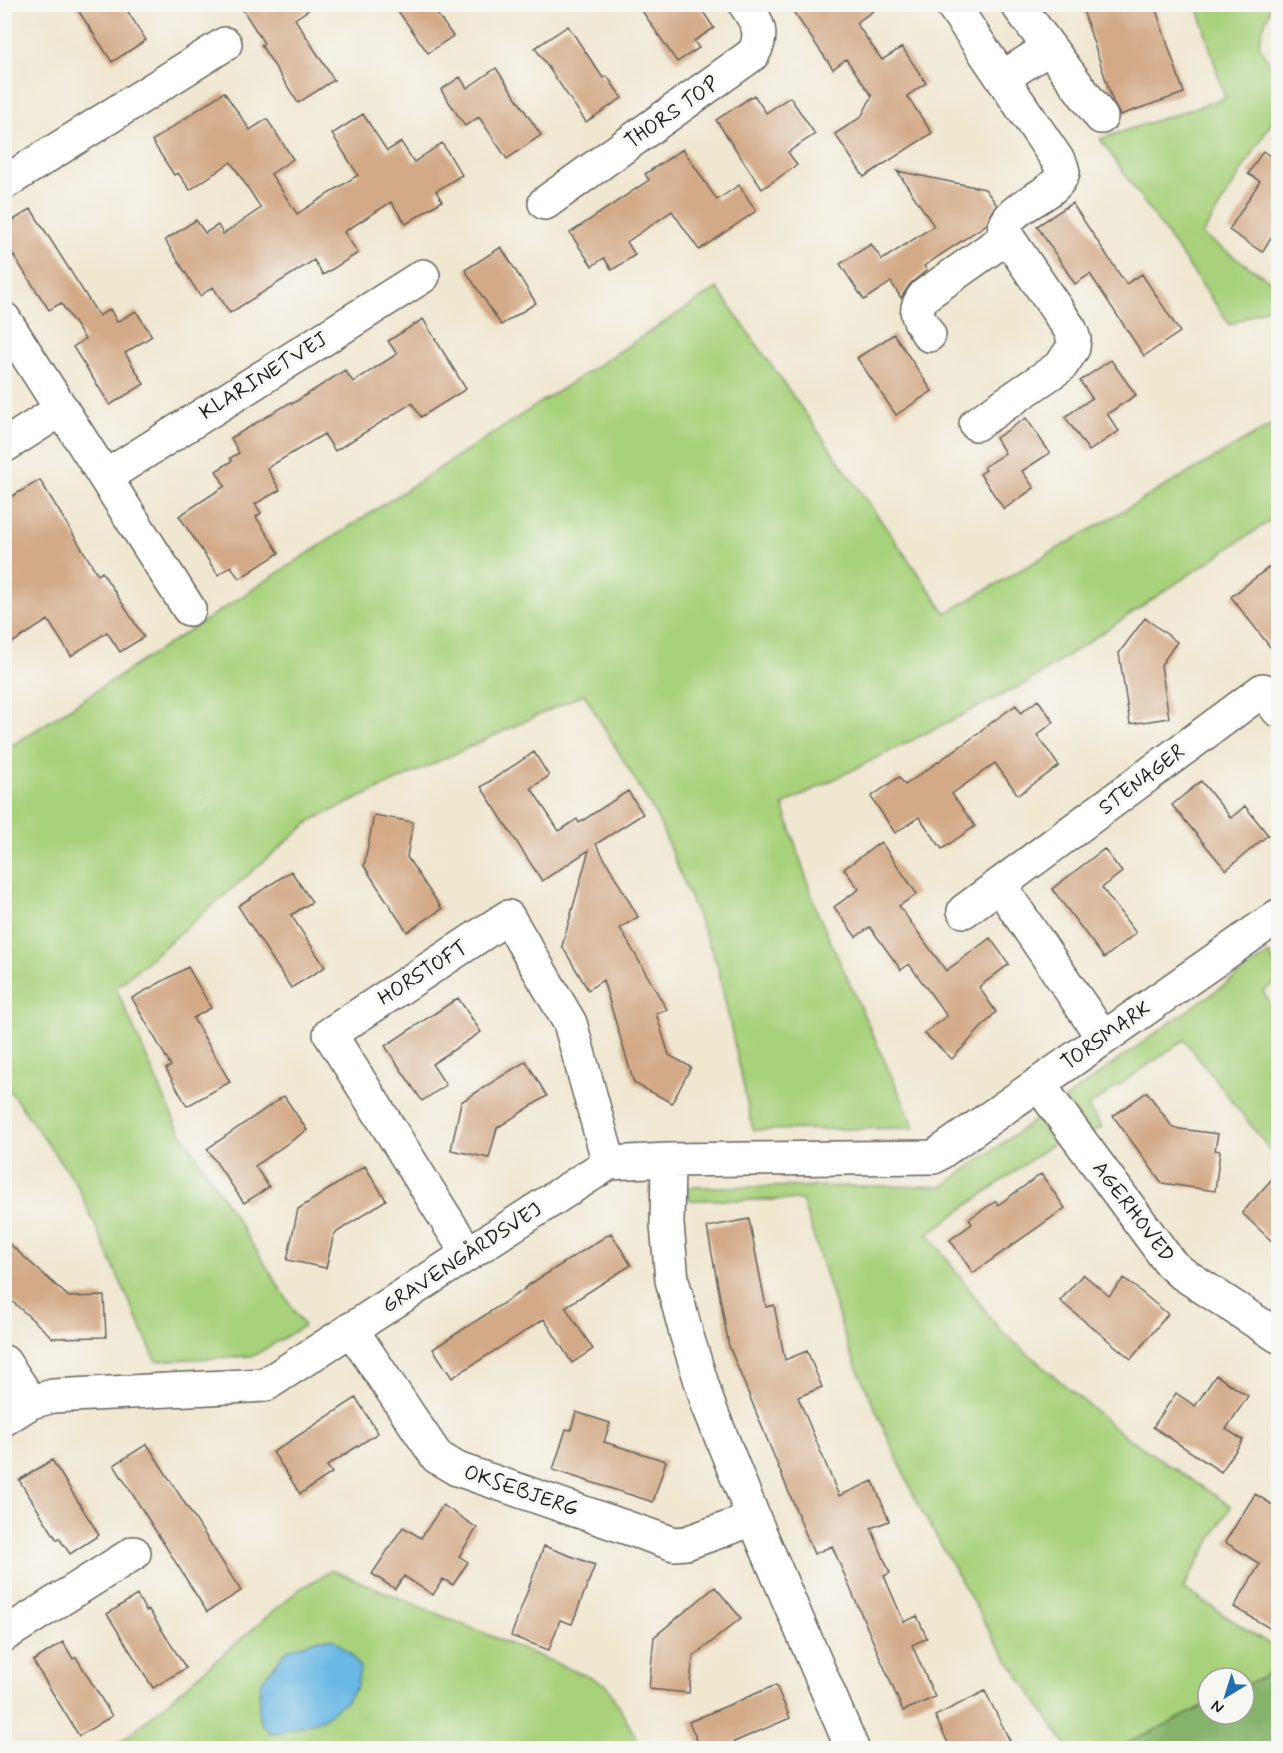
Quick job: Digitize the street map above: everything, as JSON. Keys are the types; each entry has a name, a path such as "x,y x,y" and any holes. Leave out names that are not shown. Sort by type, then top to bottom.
{"street":[{"name":"THORS TOP","path":"545,203 753,54 759,43 759,32 754,18 744,4"},
{"path":"952,4 1061,165 1062,177 1056,184 1012,216 1004,232 1070,329 1074,339 1073,348 1061,366 976,424"},
{"path":"1017,4 1101,117"},
{"path":"4,183 225,44"},
{"path":"1002,78 1049,48"},
{"path":"929,335 917,313 920,301 925,295 1007,237"},
{"name":"KLARINETVEJ","path":"105,477 423,276"},
{"path":"4,319 189,609"},
{"path":"4,446 62,409"},
{"name":"STENAGER","path":"964,911 1263,690 1278,710"},
{"path":"1000,886 1104,1038"},
{"name":"TORSMARK","path":"668,1161 934,1157 1278,916"},
{"name":"HORSTOFT","path":"468,1254 330,1034 508,917 570,1023 609,1163"},
{"name":"AGERHOVED","path":"1039,1084 1170,1263 1180,1272 1278,1336"},
{"path":"609,1163 668,1161 667,1225 672,1280 686,1334 708,1404 753,1519 852,1749"},
{"name":"GRAVENGÅRDSVEJ","path":"18,1410 53,1396 265,1384 609,1163"},
{"name":"OKSEBJERG","path":"351,1329 437,1456 457,1469 674,1544 686,1543 753,1519"},
{"path":"4,1362 18,1410"},
{"path":"4,1635 134,1553"}],"green space":[{"path":"1197,5 1272,5 1259,45 1269,62 1278,69 1278,112 1202,235 1272,282 1275,304 1230,325 1100,139 1225,98"},
{"path":"717,288 946,613 1278,421 1278,527 1270,521 1028,682 783,805 816,909 915,1128 753,1130 717,964 657,817 584,694 312,820 116,988 176,1124 304,1326 253,1356 156,1361 77,1185 5,1084 5,750"},
{"path":"1269,954 1278,969 1278,980 1263,992 1278,1016 1278,1158 1184,1040 1088,1107 1102,1127 1090,1134 1065,1099"},
{"path":"1036,1119 1054,1143 928,1234 999,1329 1122,1434 1231,1506 1183,1588 1278,1650 1278,1669 1256,1680 1256,1666 1196,1666 1196,1710 1118,1748 1068,1748 997,1644 916,1501 849,1350 802,1200 690,1200 684,1187 943,1186"},
{"path":"332,1570 606,1684 642,1748 114,1748 298,1590"},
{"path":"1278,1669 1278,1748 1118,1748 1196,1710 1196,1726 1256,1726 1256,1680"}],"water":[{"path":"320,1639 333,1639 350,1653 360,1668 357,1686 346,1701 321,1720 278,1733 269,1732 259,1717 261,1682 287,1650"}],"building":[{"path":"74,4 123,4 146,40 112,62"},
{"path":"239,4 317,4 295,19 334,80 298,103 261,45 264,43"},
{"path":"393,4 430,4 453,36 428,53"},
{"path":"698,4 714,28 694,41 699,48 677,62 638,5"},
{"path":"788,4 883,4 856,23 882,60 902,47 926,83 907,96 932,133 864,177 835,134 861,117 872,96 846,59 833,69"},
{"path":"1081,4 1154,4 1184,93 1120,115 1113,102"},
{"path":"568,26 603,78 607,76 622,98 586,122 535,48"},
{"path":"496,68 541,135 507,159 479,117 465,126 441,90 460,77 467,88"},
{"path":"224,92 250,130 267,119 293,159 271,174 297,214 358,175 332,134 363,114 387,151 401,142 414,162 442,143 462,175 436,191 442,201 406,224 391,202 344,232 358,253 323,275 314,260 230,313 213,287 200,296 165,240 196,220 205,233 218,225 223,234 261,208 231,162 190,190 178,173 174,175 152,141"},
{"path":"754,95 766,113 790,97 815,134 788,152 797,165 762,189 716,120"},
{"path":"683,149 717,200 739,185 756,211 699,250 672,211 627,242 635,255 612,270 604,258 592,266 570,233 649,180 645,174"},
{"path":"1263,151 1274,159 1278,152 1278,227 1262,252 1229,230 1260,181 1248,174"},
{"path":"897,171 985,189 997,205 987,224 924,266 927,270 910,284 901,298 891,282 864,300 840,264 871,244 882,260 934,226"},
{"path":"1072,203 1126,284 1142,274 1180,332 1144,356 1090,274 1075,284 1037,226"},
{"path":"31,209 99,316 110,309 117,322 136,311 152,336 125,353 144,384 110,405 73,347 85,339 61,303 49,310 4,241 4,226"},
{"path":"501,247 536,303 501,325 465,270"},
{"path":"423,319 466,389 421,417 412,403 335,451 324,434 267,468 280,490 255,504 261,513 256,517 279,553 239,579 231,566 218,575 179,516 225,486 216,471 232,461 230,458 239,453 231,438 291,402 292,404 345,370 353,382 397,354 388,341"},
{"path":"894,334 932,391 896,415 857,358"},
{"path":"1111,360 1136,395 1107,414 1119,431 1089,451 1065,417 1092,398 1080,381"},
{"path":"1026,418 1050,453 1022,471 1034,488 1004,509 980,474 986,470 984,467 1005,453 996,438"},
{"path":"40,480 98,575 102,572 144,637 120,652 107,632 71,656 48,620 4,648 4,501"},
{"path":"1278,560 1278,657 1231,597"},
{"path":"1145,618 1177,642 1161,665 1169,718 1130,724 1119,653"},
{"path":"1038,700 1054,722 1037,735 1059,766 1018,795 995,763 952,794 975,826 942,849 919,817 895,833 871,797 899,777 905,785 1016,705 1021,713"},
{"path":"534,752 549,776 531,788 559,831 577,819 579,823 628,791 643,814 596,844 638,917 620,928 667,1010 656,1013 669,1055 691,1067 672,1103 634,1083 603,980 588,990 562,946 589,850 542,881 481,787"},
{"path":"1201,781 1231,818 1245,806 1268,835 1226,870 1172,805"},
{"path":"374,815 413,822 407,857 442,909 407,932 364,866"},
{"path":"881,842 917,894 899,906 946,971 990,938 1009,964 979,987 996,1012 952,1059 924,1033 947,1016 909,964 901,970 870,927 856,937 834,907 859,889 844,869"},
{"path":"1104,849 1122,872 1102,888 1136,933 1104,958 1052,889"},
{"path":"291,871 312,902 291,915 325,967 291,988 238,906"},
{"path":"188,967 211,1008 193,1018 230,1082 187,1106 166,1069 171,1066 132,998"},
{"path":"458,998 481,1032 432,1064 446,1085 422,1101 385,1046"},
{"path":"526,1061 547,1096 497,1128 489,1158 451,1150 461,1102"},
{"path":"1147,1092 1173,1128 1218,1134 1215,1150 1220,1151 1215,1191 1162,1183 1113,1116"},
{"path":"284,1096 307,1130 255,1166 269,1187 244,1203 207,1149"},
{"path":"365,1166 386,1200 334,1234 326,1268 287,1260 298,1209"},
{"path":"1278,1172 1278,1247 1242,1213"},
{"path":"1041,1174 1065,1208 973,1273 950,1240 972,1224 969,1219 996,1201 998,1205"},
{"path":"749,1219 766,1307 774,1305 785,1360 807,1351 822,1387 798,1397 839,1496 873,1481 889,1521 871,1528 890,1573 884,1576 904,1622 917,1616 927,1638 912,1645 935,1697 903,1711 832,1546 814,1554 729,1346 707,1227"},
{"path":"611,1233 631,1265 565,1307 593,1349 572,1363 544,1319 452,1378 433,1349"},
{"path":"4,1239 69,1297 104,1296 106,1337 53,1338 4,1294"},
{"path":"1083,1274 1109,1296 1124,1278 1168,1314 1131,1359 1060,1301"},
{"path":"1216,1375 1248,1396 1226,1429 1243,1440 1221,1472 1153,1427 1176,1393 1195,1406"},
{"path":"356,1398 378,1433 327,1466 332,1473 300,1494 273,1452"},
{"path":"576,1412 610,1423 604,1442 666,1461 653,1502 553,1470 566,1429 571,1430"},
{"path":"147,1444 241,1591 207,1612 114,1465"},
{"path":"52,1460 99,1535 70,1554 59,1538 57,1540 19,1480"},
{"path":"1255,1494 1278,1508 1278,1617 1271,1629 1234,1607 1260,1564 1225,1542"},
{"path":"443,1505 477,1528 459,1556 468,1562 453,1585 443,1579 433,1595 404,1576 395,1589 372,1574 403,1527 421,1538"},
{"path":"544,1546 595,1565 572,1624 560,1620 549,1650 511,1636"},
{"path":"715,1587 741,1618 693,1657 689,1693 649,1689 654,1637"},
{"path":"137,1595 186,1668 153,1688 107,1614"},
{"path":"63,1642 73,1659 76,1657 112,1716 79,1736 33,1661"},
{"path":"776,1685 790,1718 734,1742 737,1749 701,1749 689,1722"},
{"path":"985,1691 1014,1749 951,1749 935,1716"}]}
